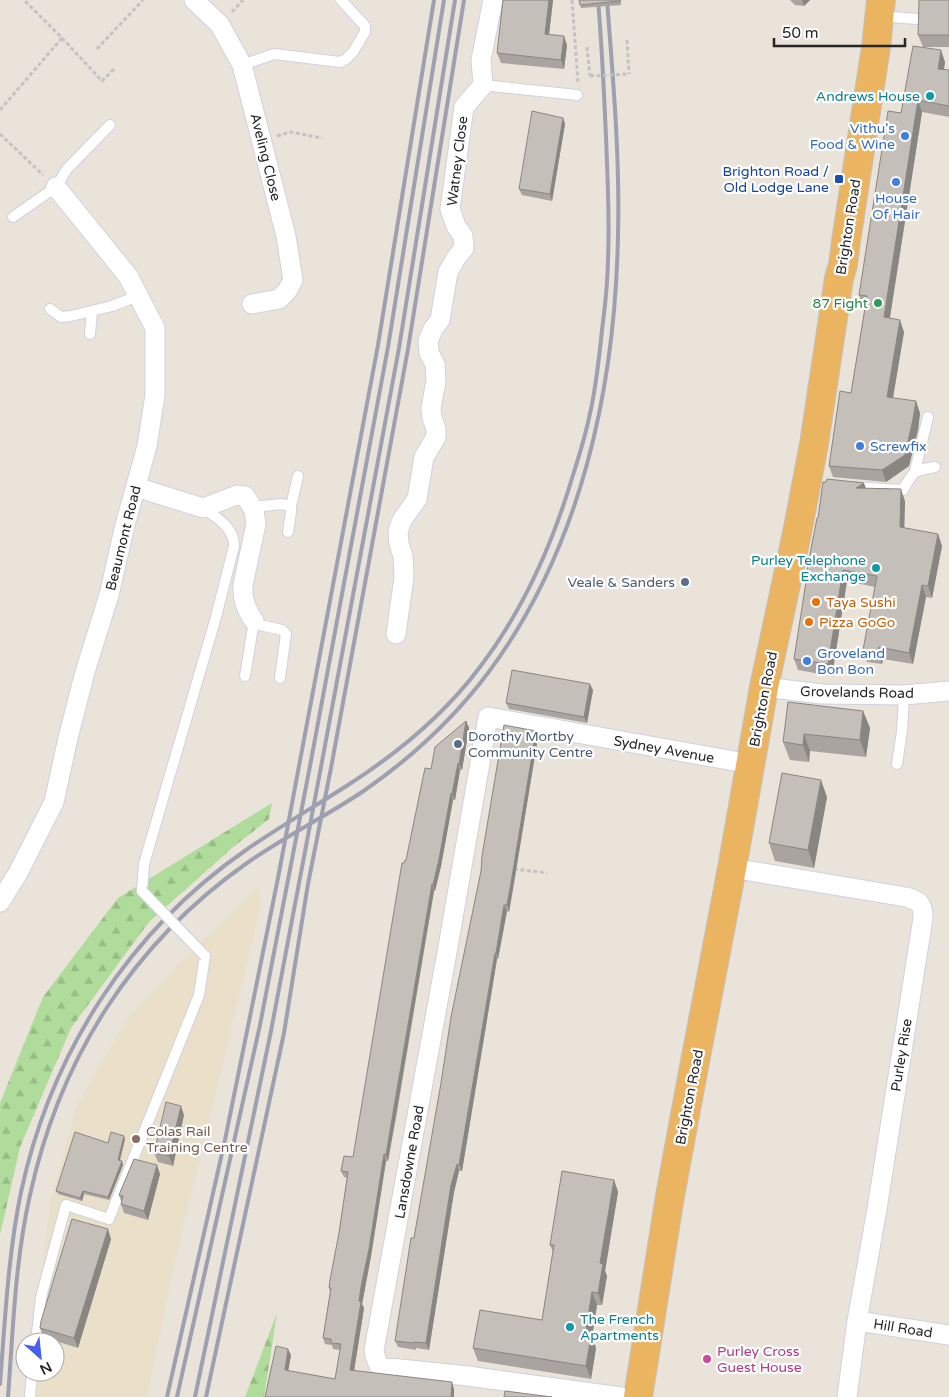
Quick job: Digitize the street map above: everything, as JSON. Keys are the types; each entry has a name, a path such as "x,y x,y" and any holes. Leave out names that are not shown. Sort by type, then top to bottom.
{"highway":[{"name":"Brighton Road","path":"638,1397 670,1196 764,687 797,533 810,482 814,444 839,278 843,265 880,8"}],"street":[{"name":"Aveling Close","path":"194,0 220,25 242,65 286,236 293,280 279,299 252,304"},
{"path":"483,85 481,60 493,0"},
{"name":"Watney Close","path":"396,634 404,577 403,556 398,532 402,520 417,499 424,457 436,437 431,408 436,381 435,364 429,353 428,341 440,320 448,272 464,248 463,236 456,226 450,209 464,107 483,85"},
{"name":"Beaumont Road","path":"0,902 18,873 54,802 85,672 108,595 136,487 156,394 155,328 128,276 56,187"},
{"path":"136,487 203,508 237,494 245,496 256,514 256,524 243,585 244,604 254,621"},
{"name":"Grovelands Road","path":"764,687 822,694 904,695 949,690"},
{"name":"Sydney Avenue","path":"488,717 751,764"},
{"name":"Lansdowne Road","path":"488,717 374,1350 375,1356 380,1367 468,1376 621,1397"},
{"name":"Purley Rise","path":"732,868 906,897 921,904 923,918 877,1209 857,1320 847,1397"},
{"name":"Hill Road","path":"857,1320 949,1335"}],"lane":[{"path":"242,65 274,54 340,62 346,59 365,32 365,26 341,0"},
{"path":"880,8 917,19"},
{"path":"483,85 577,95"},
{"path":"13,217 56,187 67,170 110,125"},
{"path":"50,308 62,316 71,316 112,306 138,296"},
{"path":"90,334 92,311"},
{"path":"840,485 903,490 910,476 915,471 928,418"},
{"path":"915,471 935,467"},
{"path":"288,532 291,506 298,476"},
{"path":"253,507 281,504 291,506"},
{"path":"37,1332 42,1298 66,1205 108,1219 199,995 205,956 142,891 144,864 216,617 234,546 234,538 231,532 203,508"},
{"path":"245,676 254,621 260,625 282,630 286,634 280,678"},
{"path":"897,764 902,731 904,695"},
{"path":"30,1397 31,1382"}],"path":[{"path":"24,0 102,81 115,68"},
{"path":"97,49 143,0"},
{"path":"572,0 578,71 577,95"},
{"path":"0,110 62,38"},
{"path":"587,47 590,76 629,74 627,40"},
{"path":"262,140 290,132 322,138"},
{"path":"0,134 56,187"},
{"path":"512,868 547,873"}],"shaded area":[{"name":"Colas Rail Training Centre","path":"258,886 261,905 173,1271 147,1397 27,1397 28,1382 65,1382 65,1332 34,1332 50,1204 77,1105 127,1018"}],"green space":[{"path":"272,803 269,819 232,848 149,922 71,1028 20,1147 0,1235 0,1103 43,997 118,898"},
{"path":"277,1313 264,1397 245,1397"}],"building":[{"path":"503,0 549,0 545,34 564,36 561,60 497,53"},
{"path":"579,0 620,0 620,1 580,5"},
{"path":"919,0 949,0 949,35 918,35"},
{"path":"913,46 941,50 938,69 949,70 949,106 918,100 884,317 900,320 887,397 916,401 913,419 905,455 882,470 829,466 840,391 851,393 867,296 859,295 888,111 901,113"},
{"path":"532,111 563,118 550,194 519,189"},
{"name":"Purley Telephone Exchange","path":"827,479 864,483 856,488 901,489 900,527 938,534 928,586 922,585 909,653 879,647 878,653 863,650 877,576 843,570 828,664 794,659 806,575 818,518 823,482 826,482"},
{"path":"512,670 590,684 584,717 506,703"},
{"path":"788,702 863,711 860,740 804,734 803,745 783,742"},
{"path":"466,721 459,764 432,884 386,1155 384,1154 361,1287 359,1301 361,1302 350,1370 452,1382 451,1397 265,1397 276,1346 288,1349 285,1370 335,1379 341,1344 331,1343 331,1339 323,1338 331,1288 329,1288 330,1280 348,1172 341,1171 344,1156 353,1157 402,863 406,860 425,768 431,769 435,747"},
{"path":"504,725 536,731 511,883 507,905 504,905 495,953 459,1165 457,1164 451,1185 426,1343 395,1341 411,1238 414,1238 451,1017 481,871"},
{"path":"782,773 821,780 808,850 769,843"},
{"path":"166,1102 181,1106 169,1156 154,1153"},
{"path":"75,1132 108,1143 111,1132 124,1136 118,1160 122,1161 108,1197 83,1191 80,1198 56,1191"},
{"path":"134,1159 157,1165 144,1211 121,1204 123,1196 119,1195"},
{"path":"562,1171 614,1180 600,1263 603,1264 598,1293 592,1292 585,1335 591,1336 586,1366 473,1348 480,1310 542,1320 554,1245 550,1245"},
{"path":"72,1219 108,1229 74,1338 65,1335 65,1332 54,1332 40,1328"},
{"path":"505,1391 552,1397 504,1397"}],"railway":[{"path":"167,1397 225,1140 278,878 378,345 434,0"},
{"path":"177,1397 260,1025 310,766 388,347 444,0"},
{"path":"195,1397 271,1031 399,348 455,0"},
{"path":"206,1397 284,1033 308,884 408,349 464,0"},
{"path":"0,1384 10,1264 21,1192 34,1141 52,1091 75,1044 101,999 131,957 166,918 204,882 246,850 367,773 436,717 466,685 495,646 521,604 543,559 561,512 587,427 594,396 606,300 608,191 598,0"},
{"path":"8,1397 18,1270 30,1195 43,1145 60,1097 82,1051 107,1008 136,968 169,930 206,895 261,853 336,809 382,778 431,736 461,706 488,673 520,625 547,574 569,520 587,465 600,409 610,351 618,236 618,177 616,118 607,0"}],"place":[{"name":"Andrews House","path":"930,96"},
{"name":"Vithu's Food & Wine","path":"905,136"},
{"name":"Brighton Road / Old Lodge Lane","path":"839,179"},
{"name":"House Of Hair","path":"896,182"},
{"name":"87 Fight","path":"878,303"},
{"name":"Screwfix","path":"860,446"},
{"name":"Purley Telephone Exchange","path":"876,568"},
{"name":"Veale & Sanders","path":"685,582"},
{"name":"Taya Sushi","path":"816,602"},
{"name":"Pizza GoGo","path":"809,622"},
{"name":"Groveland Bon Bon","path":"807,661"},
{"name":"Dorothy Mortby Community Centre","path":"458,744"},
{"name":"Colas Rail Training Centre","path":"136,1139"},
{"name":"The French Apartments","path":"570,1327"},
{"name":"Purley Cross Guest House","path":"707,1359"}]}
